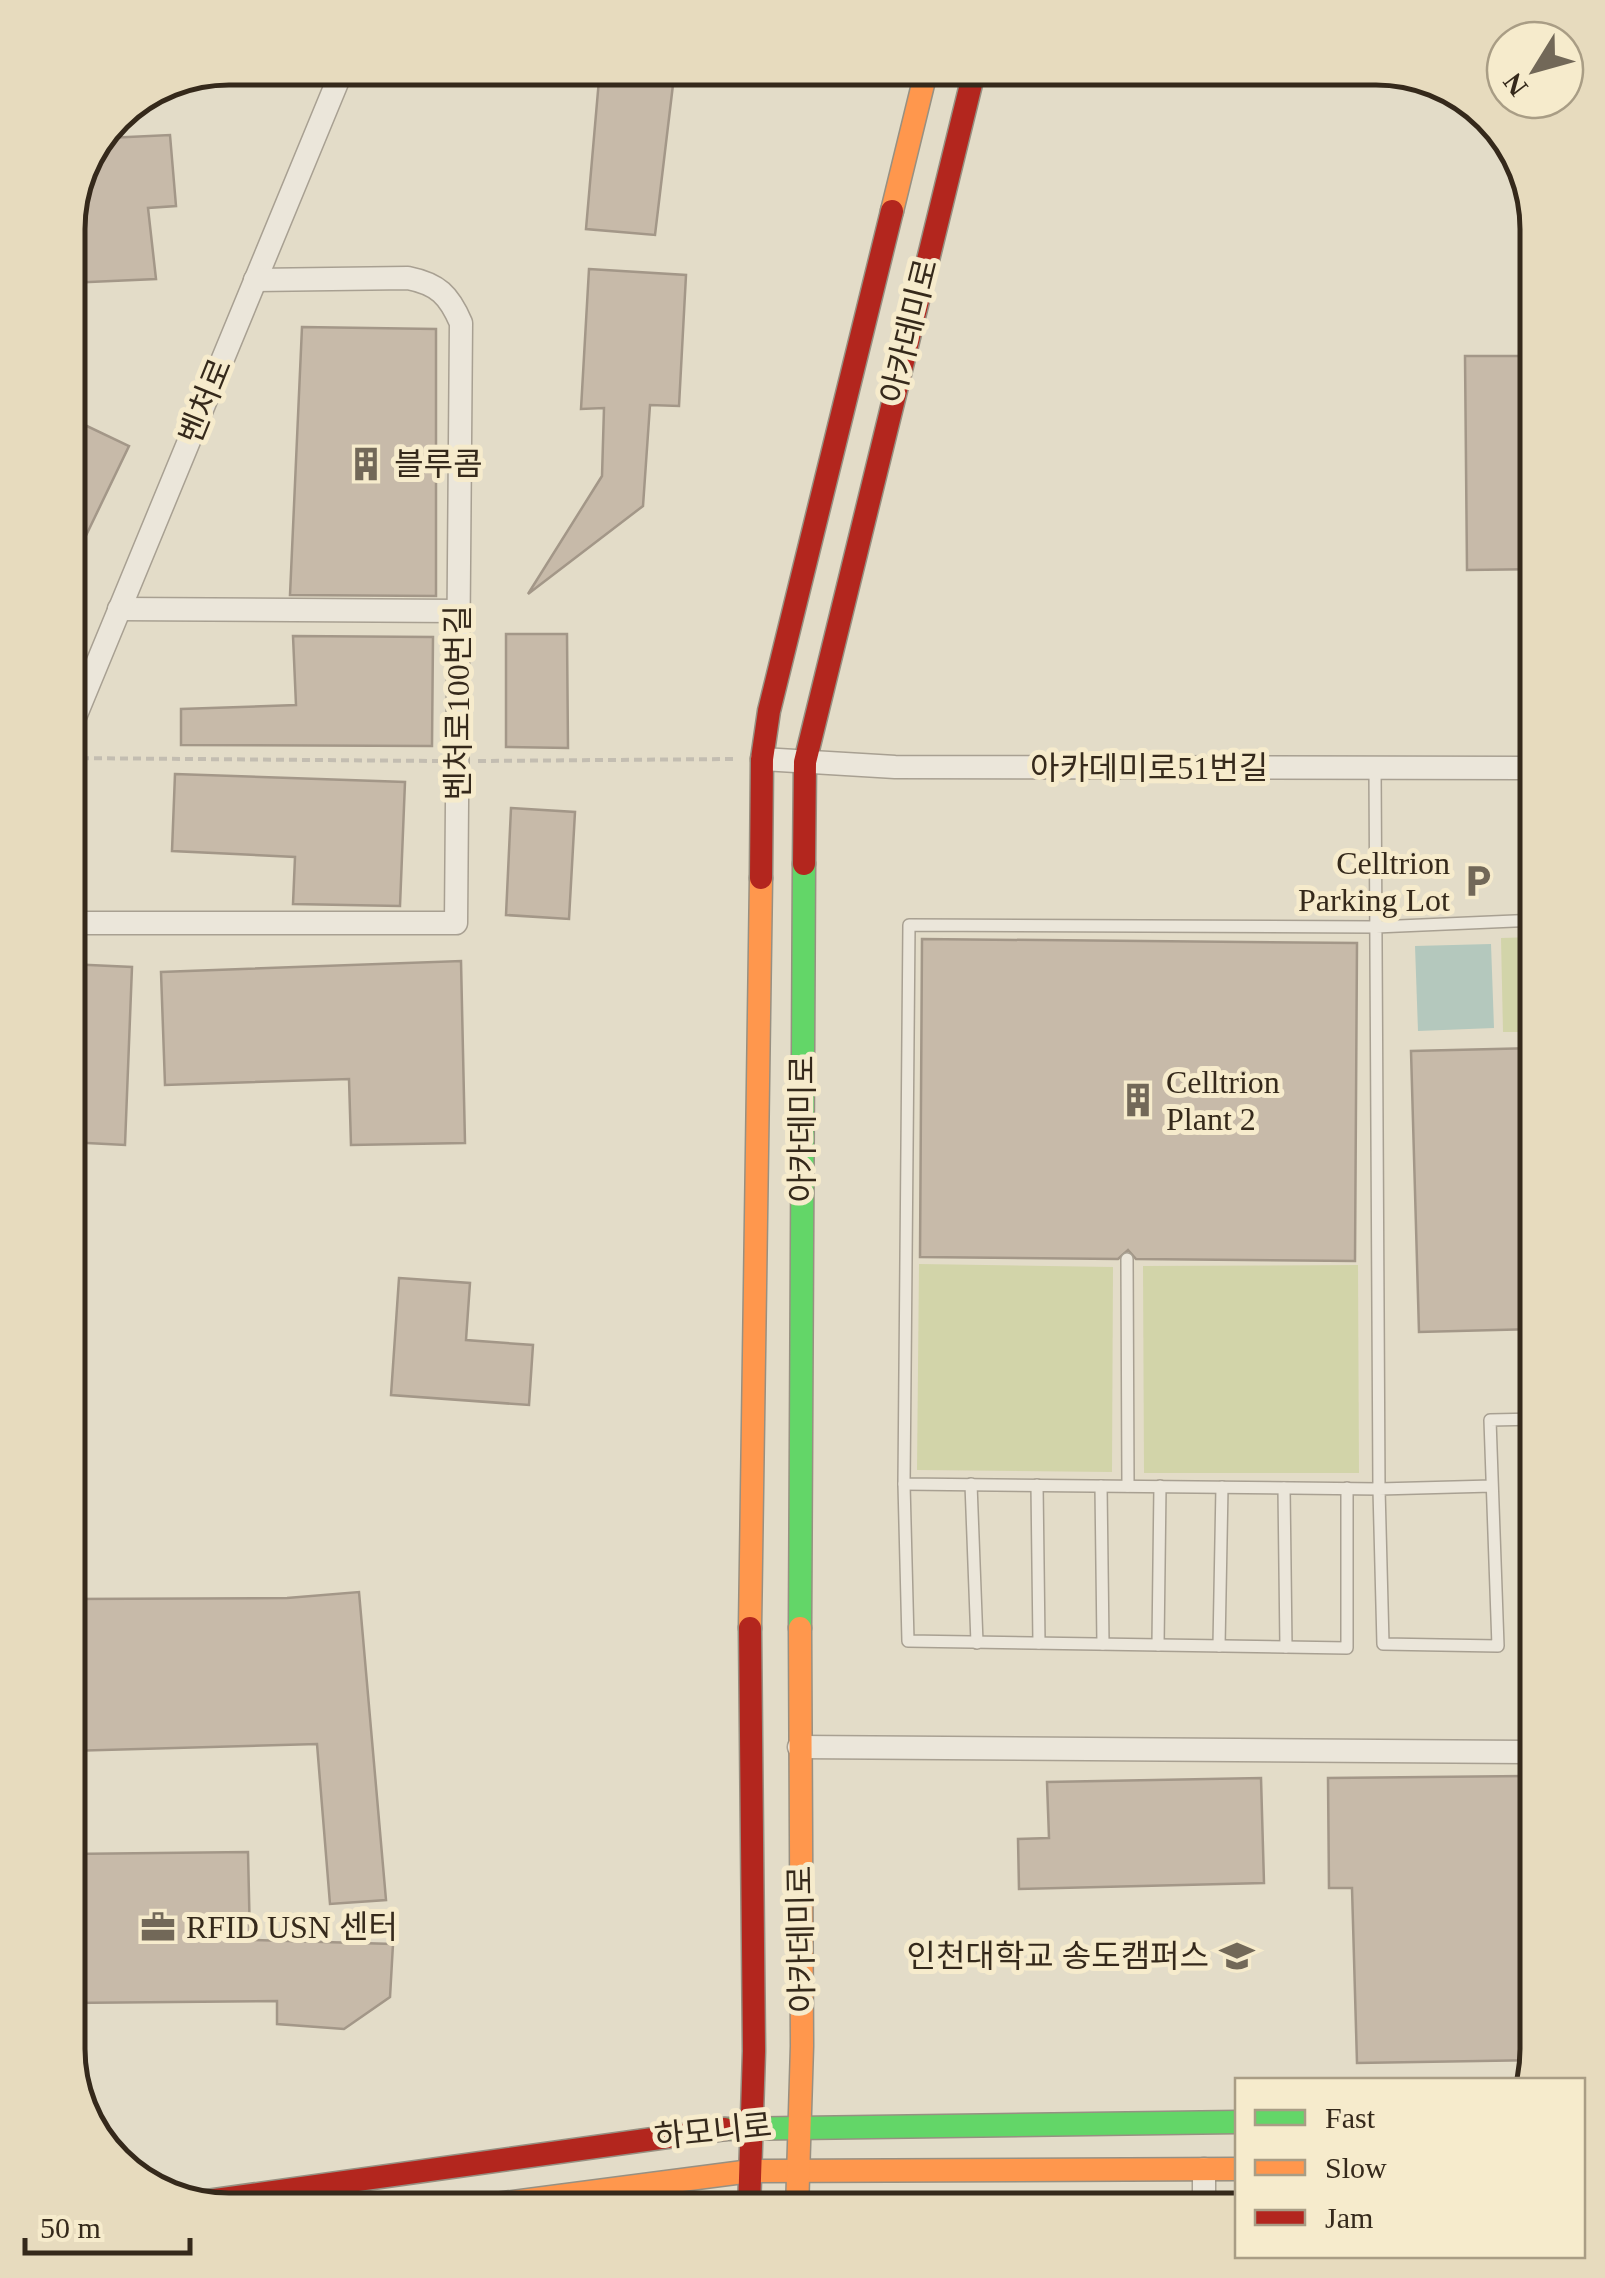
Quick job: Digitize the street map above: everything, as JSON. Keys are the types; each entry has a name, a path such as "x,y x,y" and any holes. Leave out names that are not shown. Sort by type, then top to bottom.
{"main road":[{"name":"아카데미로","path":"749,2193 750,1626 756,1432 762,759 769,711 923,85"},
{"name":"아카데미로","path":"798,2193 804,762 971,85"},
{"name":"하모니로","path":"259,2193 752,2125 1235,2122"},
{"name":"하모니로","path":"581,2193 750,2171 1235,2169"}],"street":[{"name":"벤처로","path":"85,692 336,85"},
{"name":"벤처로100번길","path":"85,923 456,923 462,324 451,300 432,283 408,278 255,280"},
{"path":"119,609 459,611"},
{"name":"아카데미로51번길","path":"762,759 914,767 1520,768"},
{"path":"799,1747 1520,1752"},
{"path":"1204,2169 1204,2193"}],"lane":[{"path":"1375,768 1378,1488 1383,1644 1498,1646 1490,1420 1520,1419"},
{"path":"1347,1488 1348,1648 908,1641 904,1484 909,925 1376,927 1520,921"},
{"path":"1127,1259 1128,1486"},
{"path":"904,1484 1492,1486"},
{"path":"971,1484 977,1642"},
{"path":"1038,1485 1039,1643"},
{"path":"1101,1486 1103,1644"},
{"path":"1158,1645 1160,1486"},
{"path":"1219,1646 1222,1487"},
{"path":"1284,1488 1286,1647"}],"path":[{"path":"85,758 762,759"}],"green space":[{"path":"1520,937 1520,1032 1503,1032 1501,938"},
{"path":"919,1264 1113,1267 1112,1472 917,1470"},
{"path":"1358,1265 1359,1473 1144,1473 1143,1266"}],"shaded area":[{"path":"1491,944 1494,1028 1418,1031 1415,946"}],"building":[{"path":"599,85 673,85 655,235 586,229"},
{"path":"170,135 176,206 148,208 156,279 85,282 85,219 90,191 100,165 118,137"},
{"path":"589,269 686,275 679,406 650,405 643,506 528,594 602,476 604,408 581,409"},
{"name":"블루콤","path":"302,327 436,329 436,596 290,595"},
{"path":"1465,356 1520,356 1520,569 1467,570"},
{"path":"85,425 129,446 85,538"},
{"path":"506,634 567,634 568,748 506,747"},
{"path":"293,636 433,637 432,746 181,745 181,709 296,705"},
{"path":"175,774 405,782 400,906 293,904 295,857 172,851"},
{"path":"511,808 575,812 569,919 506,915"},
{"name":"Celltrion Plant 2","path":"922,939 1357,943 1355,1261 1136,1259 1128,1250 1118,1259 920,1257"},
{"path":"461,961 465,1143 351,1145 349,1079 165,1085 161,972"},
{"path":"85,965 132,967 125,1145 85,1143"},
{"path":"1520,1048 1520,1329 1419,1332 1411,1051"},
{"path":"399,1278 470,1283 466,1340 533,1345 529,1405 391,1395"},
{"path":"359,1592 386,1900 330,1904 317,1744 85,1751 85,1599 287,1598"},
{"path":"1520,1776 1519,2060 1357,2063 1352,1888 1329,1888 1328,1778"},
{"path":"1261,1778 1264,1883 1019,1889 1018,1839 1049,1838 1047,1782"},
{"name":"RFID USN 센터","path":"248,1852 250,1940 393,1944 390,1997 344,2029 277,2024 277,2001 85,2003 85,1854"}],"traffic: fast":[{"path":"800,1628 804,864"},
{"path":"725,2129 1235,2122"}],"traffic: slow":[{"path":"892,211 923,85"},
{"path":"750,1628 761,878"},
{"path":"798,2193 802,2046 800,1628"},
{"path":"581,2193 751,2171 1235,2169"}],"traffic: jam":[{"path":"804,864 805,762 971,85"},
{"path":"761,878 762,759 769,711 892,211"},
{"path":"750,1628 754,2051 750,2193"},
{"path":"265,2193 725,2129"}],"place":[{"name":"블루콤","path":"366,464"},
{"name":"Celltrion Parking Lot","path":"1478,881"},
{"name":"Celltrion Plant 2","path":"1138,1100"},
{"name":"RFID USN 센터","path":"158,1927"},
{"name":"인천대학교 송도캠퍼스","path":"1237,1956"}]}
